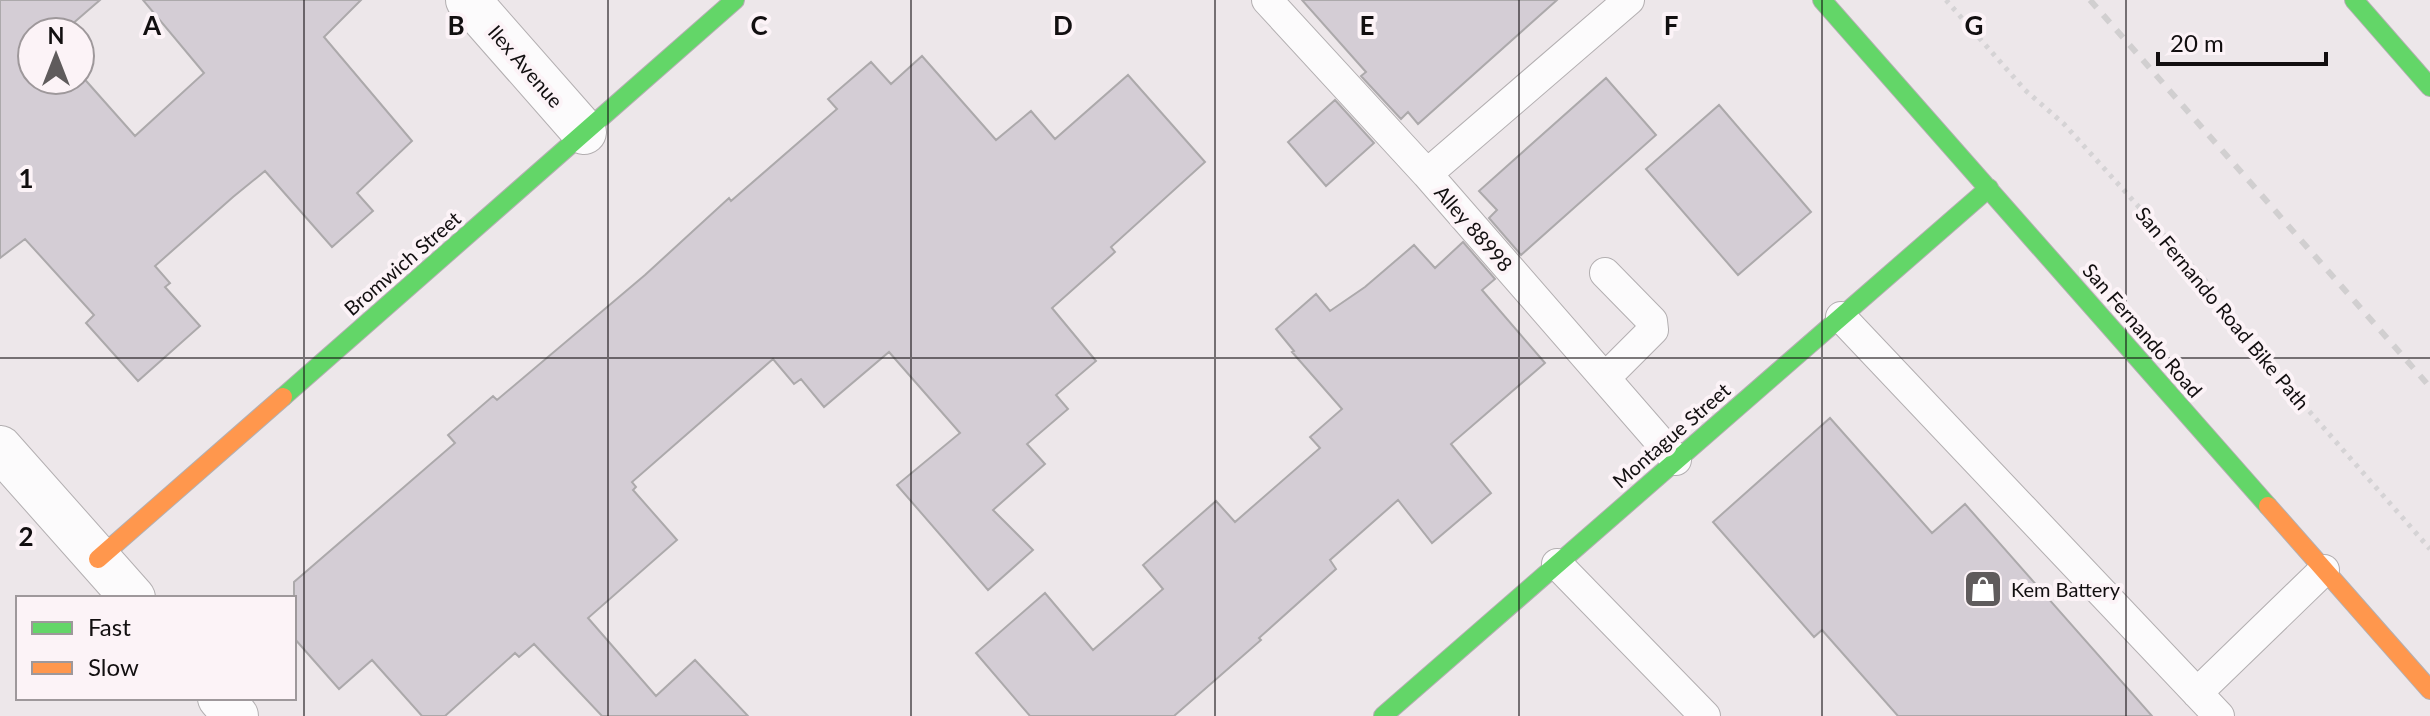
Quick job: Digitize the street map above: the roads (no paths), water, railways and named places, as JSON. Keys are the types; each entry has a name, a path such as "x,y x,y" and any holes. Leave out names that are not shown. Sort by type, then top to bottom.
{"street":[{"name":"Ilex Avenue","path":"468,0 584,132"},
{"name":"Bromwich Street","path":"98,559 735,0"},
{"name":"San Fernando Road","path":"1822,0 2430,690"},
{"path":"2354,0 2430,87"},
{"name":"Montague Street","path":"1383,716 1989,188"},
{"path":"0,448 131,596"},
{"path":"222,700 236,716"}],"lane":[{"name":"Alley 88998","path":"1267,0 1427,174 1676,460"},
{"path":"1427,174 1629,0"},
{"path":"1605,273 1652,321 1653,330 1605,378"},
{"path":"1841,317 2219,716"},
{"path":"1557,564 1705,716"},
{"path":"2197,693 2324,570"}],"railway":[{"path":"2090,0 2430,387"}],"place":[{"name":"Kem Battery","path":"1983,589"}]}
